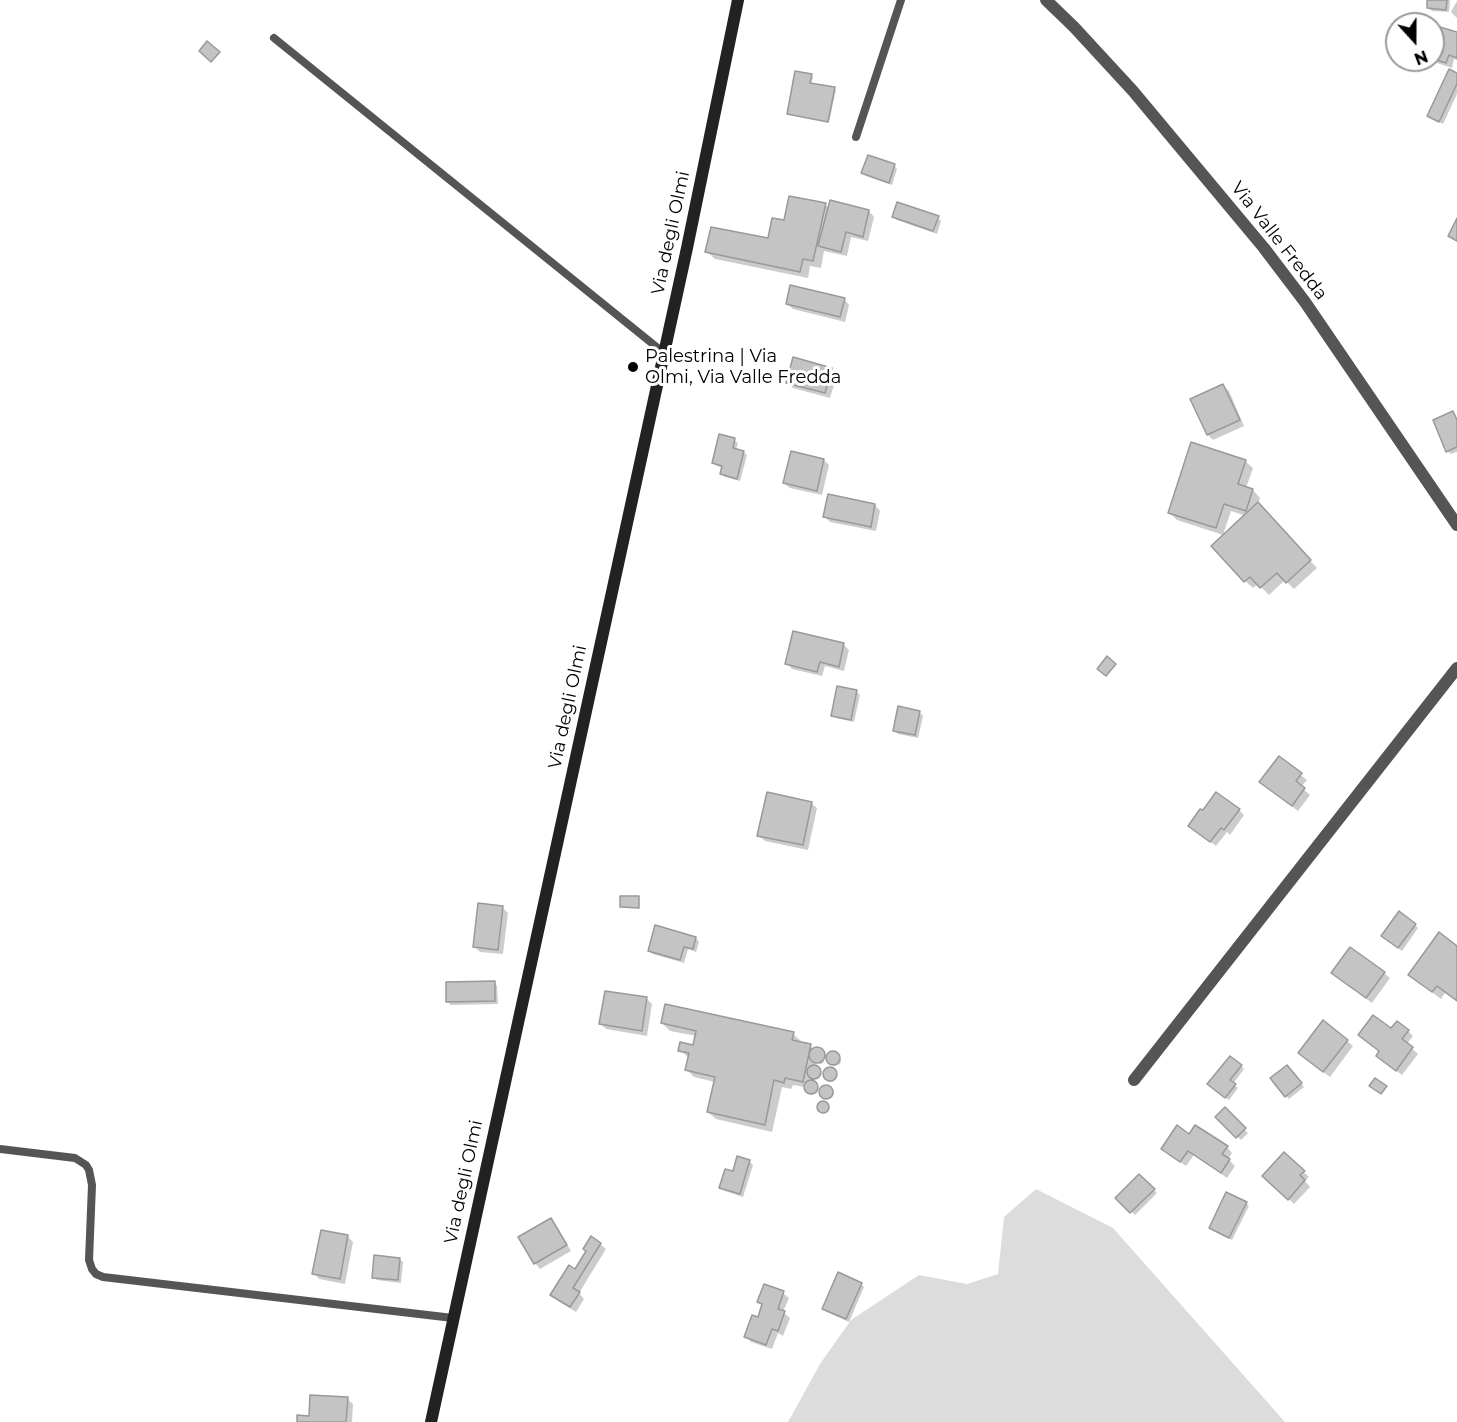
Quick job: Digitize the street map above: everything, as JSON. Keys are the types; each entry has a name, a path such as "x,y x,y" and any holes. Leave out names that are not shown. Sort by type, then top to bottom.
{"street":[{"name":"Via degli Olmi","path":"431,1422 664,352 738,0"},
{"name":"Via Valle Fredda","path":"1046,0 1133,91 1264,248 1305,302 1457,525"},
{"path":"1134,1080 1457,668"}],"lane":[{"path":"856,137 901,0"},
{"path":"274,38 664,352"},
{"path":"0,1149 75,1158 86,1165 92,1185 89,1260 96,1274 103,1277 453,1318"}],"shaded area":[{"path":"1036,1189 1113,1228 1285,1422 788,1422 820,1364 851,1320 919,1275 967,1284 998,1274 1004,1217"}],"building":[{"path":"1427,0 1447,0 1446,10 1427,8"},
{"path":"1445,28 1457,32 1457,58 1449,55 1446,63"},
{"path":"207,41 220,52 211,62 199,51"},
{"path":"1449,69 1457,73 1457,84 1439,122 1427,116"},
{"path":"795,71 812,74 810,83 835,87 828,122 787,114"},
{"path":"868,155 895,164 889,183 861,173"},
{"path":"789,196 826,203 813,261 803,259 800,272 705,252 711,227 768,238 772,218 784,220"},
{"path":"830,200 869,210 863,237 846,232 841,252 818,246"},
{"path":"897,202 939,216 933,231 892,217"},
{"path":"1457,218 1457,241 1448,236"},
{"path":"790,285 845,298 840,317 786,304"},
{"path":"793,357 832,368 825,393 786,383"},
{"path":"1223,384 1240,420 1207,435 1190,399"},
{"path":"1453,411 1457,420 1457,447 1446,452 1433,420"},
{"path":"719,434 735,438 733,448 744,451 737,479 720,474 722,466 712,463"},
{"path":"1191,442 1246,460 1238,484 1253,489 1246,511 1224,504 1216,528 1168,513"},
{"path":"791,451 824,459 817,491 783,483"},
{"path":"828,494 875,504 871,527 823,517"},
{"path":"1258,502 1311,560 1286,583 1277,573 1260,588 1250,577 1244,582 1211,546"},
{"path":"793,631 844,643 839,667 820,662 817,672 785,664"},
{"path":"1107,656 1116,664 1106,676 1097,669"},
{"path":"837,686 857,690 851,720 831,716"},
{"path":"898,706 920,711 915,735 893,731"},
{"path":"1279,756 1302,773 1296,781 1305,788 1292,806 1259,782"},
{"path":"767,792 812,802 803,845 757,836"},
{"path":"1216,792 1240,809 1224,830 1221,828 1210,842 1188,826"},
{"path":"620,896 639,896 639,908 620,907"},
{"path":"478,903 503,906 498,950 473,947"},
{"path":"1399,911 1416,924 1398,948 1381,936"},
{"path":"655,925 696,937 693,949 684,947 680,960 648,951"},
{"path":"1439,932 1457,946 1457,1001 1437,986 1432,992 1408,975"},
{"path":"1350,947 1385,972 1366,998 1331,973"},
{"path":"495,981 495,1001 446,1002 446,982"},
{"path":"605,991 647,997 642,1031 599,1024"},
{"path":"665,1004 794,1032 792,1040 811,1044 803,1082 785,1078 784,1083 774,1080 765,1125 707,1112 715,1077 685,1070 689,1053 678,1051 680,1042 693,1045 696,1031 661,1023"},
{"path":"1373,1015 1391,1028 1397,1021 1409,1030 1402,1039 1413,1047 1396,1071 1376,1056 1379,1051 1358,1035"},
{"path":"1323,1020 1348,1040 1323,1072 1298,1053"},
{"path":"817,1047 825,1055 817,1063 809,1055"},
{"path":"830,1051 836,1051 840,1058 836,1065 830,1065 826,1061 826,1055"},
{"path":"1230,1056 1242,1065 1230,1080 1236,1084 1225,1098 1207,1084"},
{"path":"814,1065 819,1067 821,1072 819,1077 814,1079 809,1077 807,1072 809,1067"},
{"path":"1287,1065 1302,1083 1285,1097 1270,1078"},
{"path":"827,1067 833,1067 837,1074 833,1081 827,1081 823,1077 823,1071"},
{"path":"1375,1078 1387,1086 1381,1094 1369,1086"},
{"path":"811,1080 816,1082 818,1087 816,1092 811,1094 806,1092 804,1087 806,1082"},
{"path":"823,1085 829,1085 833,1092 829,1099 823,1099 819,1095 819,1089"},
{"path":"825,1101 829,1107 825,1113 821,1113 817,1105"},
{"path":"1225,1107 1246,1128 1236,1138 1215,1117"},
{"path":"1177,1125 1189,1134 1195,1125 1228,1146 1222,1154 1230,1159 1221,1173 1188,1151 1180,1162 1161,1149"},
{"path":"1284,1152 1305,1171 1300,1175 1305,1180 1288,1200 1262,1176"},
{"path":"737,1156 750,1160 740,1194 719,1188 725,1169 733,1171"},
{"path":"1139,1174 1155,1189 1130,1213 1115,1198"},
{"path":"1226,1192 1247,1202 1229,1238 1209,1228"},
{"path":"551,1218 567,1245 534,1264 518,1237"},
{"path":"321,1230 348,1235 340,1279 312,1274"},
{"path":"591,1236 601,1243 573,1288 580,1292 570,1307 550,1295 569,1265 575,1269 586,1251 583,1249"},
{"path":"374,1255 400,1258 398,1280 372,1278"},
{"path":"838,1272 862,1283 846,1319 822,1309"},
{"path":"764,1284 784,1291 778,1309 785,1311 778,1331 772,1329 766,1345 744,1337 752,1315 758,1317 762,1304 757,1302"},
{"path":"310,1395 348,1397 346,1422 297,1422 297,1415 309,1416"}],"place":[{"name":"Palestrina | Via Olmi, Via Valle Fredda","path":"633,367"}]}
